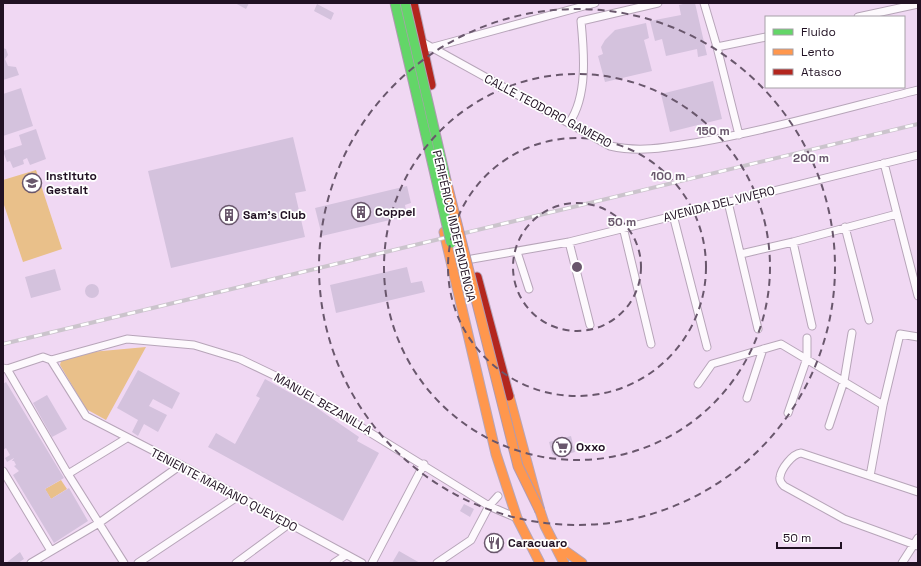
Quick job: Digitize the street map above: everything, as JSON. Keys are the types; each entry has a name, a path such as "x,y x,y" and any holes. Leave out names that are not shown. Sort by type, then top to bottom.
{"main road":[{"name":"PERIFÉRICO INDEPENDENCIA","path":"389,3 446,233 496,454 508,495 517,518"},
{"path":"395,3 446,233 500,452 513,493 517,518 538,562"},
{"path":"405,3 518,466 540,511 545,526 564,563"},
{"name":"PERIFÉRICO INDEPENDENCIA","path":"413,3 461,230 472,259 540,511"},
{"path":"446,233 461,230"},
{"path":"553,542 582,563"}],"street":[{"path":"430,48 595,3"},
{"path":"569,123 573,116 582,82 581,21 658,3"},
{"path":"704,3 717,47 739,135"},
{"path":"863,16 918,4"},
{"path":"717,47 765,37"},
{"name":"CALLE TEODORO GAMERO","path":"421,41 430,48 610,146 627,150 655,149 739,135 918,90"},
{"name":"AVENIDA DEL VIVERO","path":"472,259 569,242 623,227 918,155"},
{"path":"884,163 918,296"},
{"path":"728,202 758,329"},
{"path":"741,254 897,214"},
{"path":"673,215 707,347"},
{"path":"623,227 651,344"},
{"path":"845,227 869,320"},
{"path":"569,242 590,325"},
{"path":"792,242 812,326"},
{"path":"517,252 529,289"},
{"path":"829,426 844,381 852,333"},
{"path":"870,476 883,405 900,334 918,338"},
{"path":"788,413 807,358 807,338"},
{"name":"MANUEL BEZANILLA","path":"5,368 43,357 51,360 127,339 194,345 240,360 288,382 424,464 489,506 517,518"},
{"path":"698,384 712,364 781,344 807,358 883,405"},
{"path":"747,398 763,349"},
{"name":"TENIENTE MARIANO QUEVEDO","path":"51,360 86,416 181,465 362,563"},
{"path":"5,368 68,474 124,563"},
{"path":"68,474 127,438"},
{"path":"902,563 917,542 844,519 780,482 780,477 790,458 796,454 808,454 918,492"},
{"path":"372,563 424,464"},
{"path":"31,563 99,523 181,465"},
{"path":"3,471 51,550"},
{"path":"138,563 237,496"},
{"path":"437,563 470,540 489,506 498,496"},
{"path":"236,563 289,524"},
{"path":"334,563 346,554"}],"shaded area":[{"path":"36,170 62,249 23,262 3,202 3,180"},
{"path":"146,347 106,420 86,409 60,365 61,361 91,352"},
{"path":"61,480 67,489 51,499 45,489"}],"building":[{"path":"235,3 249,3 246,9"},
{"path":"695,3 707,55 698,57 697,49 666,56 662,39 655,41 650,21 681,15 679,5"},
{"path":"317,4 334,13 331,20 314,11"},
{"path":"646,23 649,38 644,40 652,71 605,82 598,56 603,54 601,47 605,40 615,30"},
{"path":"3,48 6,49 8,55 5,59 8,66 16,67 19,75 3,80"},
{"path":"713,81 722,119 670,132 661,94"},
{"path":"21,88 33,126 3,136 3,94"},
{"path":"36,129 46,159 30,165 27,158 23,160 24,164 13,168 10,161 7,162 3,151 22,145 19,135"},
{"name":"Sam's Club","path":"293,137 306,191 295,193 305,237 171,268 148,171"},
{"name":"Coppel","path":"407,186 411,203 405,205 407,216 322,236 315,208"},
{"path":"407,267 411,283 422,281 425,292 336,313 330,285"},
{"path":"55,269 61,290 31,298 25,277"},
{"path":"89,284 95,284 99,288 99,294 95,298 89,298 85,294 85,288"},
{"path":"138,370 180,393 172,409 153,399 149,406 167,415 158,432 144,424 138,436 132,432 138,420 117,408"},
{"path":"265,379 314,406 359,437 357,441 379,453 343,521 208,447 216,433 235,444 260,398 256,396"},
{"path":"6,382 64,478 45,489 51,499 69,488 88,521 54,543 13,475 19,471 14,466 16,465 14,461 12,461 14,458 7,462 5,458 10,455 6,448 3,450 3,384"},
{"path":"47,395 67,429 52,437 33,403"},
{"name":"Oxxo","path":"571,436 575,452 557,457 552,454 549,442"},
{"path":"464,504 474,509 470,517 460,511"},
{"name":"Caracuaro","path":"492,532 504,549 497,554 485,537"},
{"path":"399,551 420,563 392,563"},
{"path":"20,552 24,559 18,563 6,563"}],"railway":[{"path":"3,344 918,124"}],"traffic: slow":[{"path":"446,180 518,466 540,511"},
{"path":"444,232 496,454 517,518 540,563"},
{"path":"509,396 540,511 545,526 564,563"},
{"path":"554,543 582,563"}],"traffic: jam":[{"path":"413,3 431,85"},
{"path":"477,277 509,396"}],"traffic: fast":[{"path":"395,3 451,243"},
{"path":"405,3 446,180"}],"place":[{"name":"Instituto Gestalt","path":"32,183"},
{"name":"Coppel","path":"361,212"},
{"name":"Sam's Club","path":"229,215"},
{"name":"Oxxo","path":"562,447"},
{"name":"Caracuaro","path":"494,543"}]}
